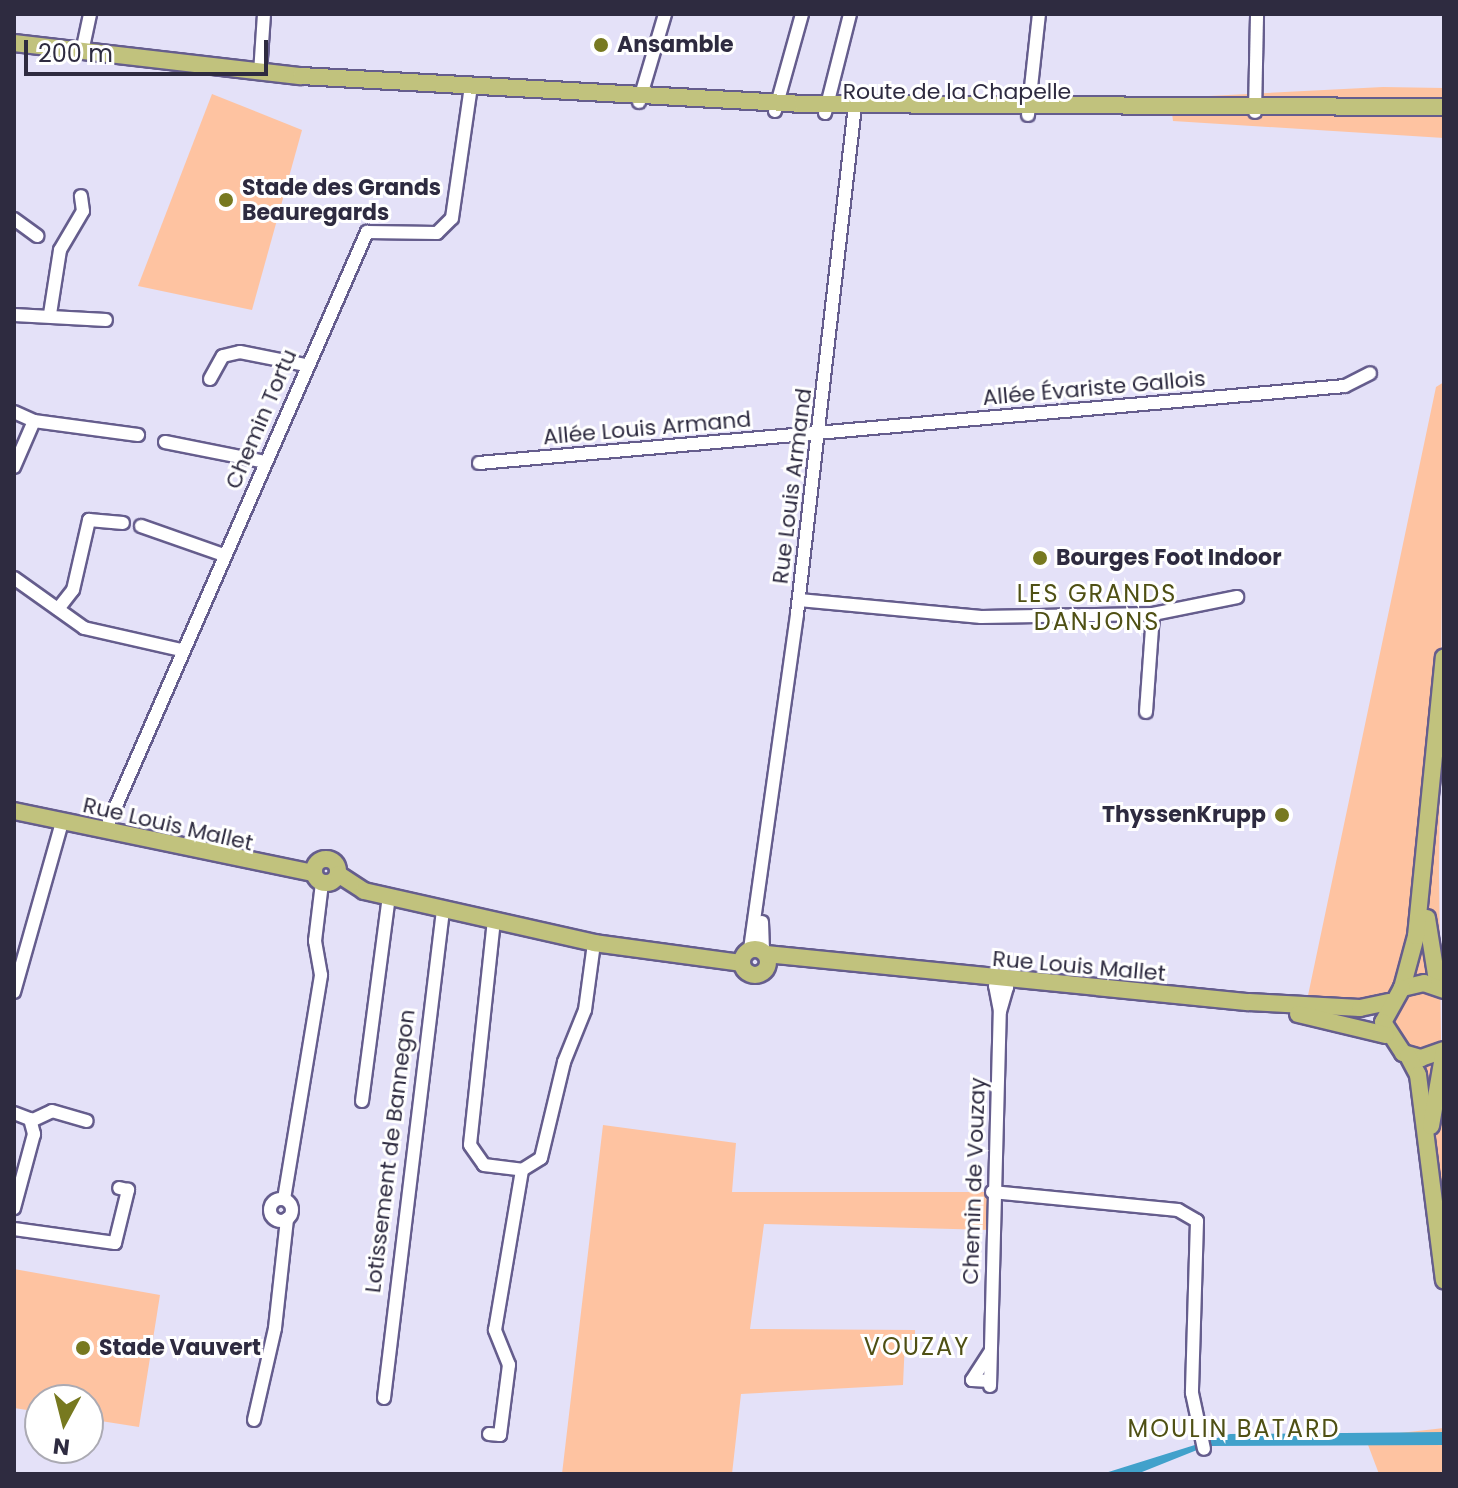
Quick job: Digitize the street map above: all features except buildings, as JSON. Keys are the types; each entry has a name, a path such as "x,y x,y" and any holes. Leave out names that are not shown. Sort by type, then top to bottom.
{"main road":[{"name":"Route de la Chapelle","path":"14,43 260,73 776,107 1028,111 1444,107"},
{"name":"Route de la Chapelle","path":"1255,109 1444,117"},
{"path":"1444,657 1412,967 1402,988 1388,1002 1386,1035 1408,1056 1418,1075 1444,1280"},
{"name":"Rue Louis Mallet","path":"14,811 318,878 338,874 389,896 594,943 757,957 1306,1015 1386,1035"},
{"path":"1402,988 1441,988 1429,962 1426,830"},
{"name":"Rue Louis Mallet","path":"1001,985 1360,1008 1388,1002"},
{"path":"1408,1056 1444,1051 1432,1110 1435,1211"}],"street":[{"path":"82,52 90,14"},
{"path":"260,73 264,14"},
{"path":"639,99 665,14"},
{"path":"776,107 802,14"},
{"path":"826,109 850,14"},
{"path":"1028,111 1039,14"},
{"path":"1255,109 1257,14"},
{"name":"Chemin Tortu","path":"105,831 224,555 261,461 367,232 447,227 471,86"},
{"name":"Rue Louis Armand","path":"757,957 854,109"},
{"path":"50,314 58,257 83,211 81,196"},
{"path":"14,219 37,236"},
{"path":"14,315 50,314 106,320"},
{"path":"210,379 223,356 240,352 305,365"},
{"name":"Allée Évariste Gallois","path":"818,433 1345,386 1370,373"},
{"path":"14,412 34,421 138,435"},
{"path":"14,467 34,421"},
{"name":"Allée Louis Armand","path":"479,463 818,433"},
{"path":"165,442 261,461"},
{"path":"58,609 73,590 89,520 123,523"},
{"path":"141,526 224,555"},
{"path":"14,578 93,631 181,650"},
{"path":"799,600 981,617 1153,614 1237,597"},
{"path":"1146,712 1153,614"},
{"path":"14,992 62,822"},
{"path":"254,1420 275,1328 287,1219 271,1213 272,1203 284,1199 321,975 315,941 318,878"},
{"path":"362,1101 389,896"},
{"name":"Lotissement de Bannegon","path":"384,1398 443,908"},
{"path":"494,920 470,1145 484,1165 522,1170 541,1158 567,1049 585,1010 594,943"},
{"name":"Chemin de Vouzay","path":"990,1383 992,1192 1001,985"},
{"path":"31,1121 52,1111 87,1121"},
{"path":"14,1113 31,1121"},
{"path":"14,1208 31,1121"},
{"path":"489,1434 500,1435 509,1365 495,1330 522,1170"},
{"path":"14,1229 115,1243 128,1190 119,1188"},
{"path":"992,1192 1178,1210 1197,1221 1192,1393 1202,1443"}],"shaded area":[{"path":"1383,87 1444,88 1444,138 1173,121 1170,98"},
{"name":"Stade des Grands Beauregards","path":"212,94 302,130 252,310 138,286"},
{"path":"1444,382 1439,875 1444,1280 1419,1089 1385,1009 1306,1005 1436,387"},
{"path":"603,1125 736,1143 732,1192 992,1192 991,1230 764,1224 750,1329 915,1330 915,1340 905,1340 903,1385 741,1394 732,1474 562,1474"},
{"name":"Stade Vauvert","path":"14,1269 160,1295 139,1427 104,1422 104,1384 24,1384 24,1410 14,1408"},
{"path":"1444,1428 1444,1474 1379,1474 1365,1437"}],"water":[{"path":"1444,1432 1444,1445 1207,1446 1137,1474 1102,1474 1230,1434"}],"place":[{"name":"Ansamble","path":"601,45"},
{"name":"Stade des Grands Beauregards","path":"226,200"},
{"name":"Bourges Foot Indoor","path":"1040,558"},
{"name":"ThyssenKrupp","path":"1282,815"},
{"name":"Stade Vauvert","path":"83,1348"}],"district":[{"name":"LES GRANDS DANJONS","path":"1097,608"},
{"name":"VOUZAY","path":"917,1347"},
{"name":"MOULIN BATARD","path":"1234,1429"}]}
